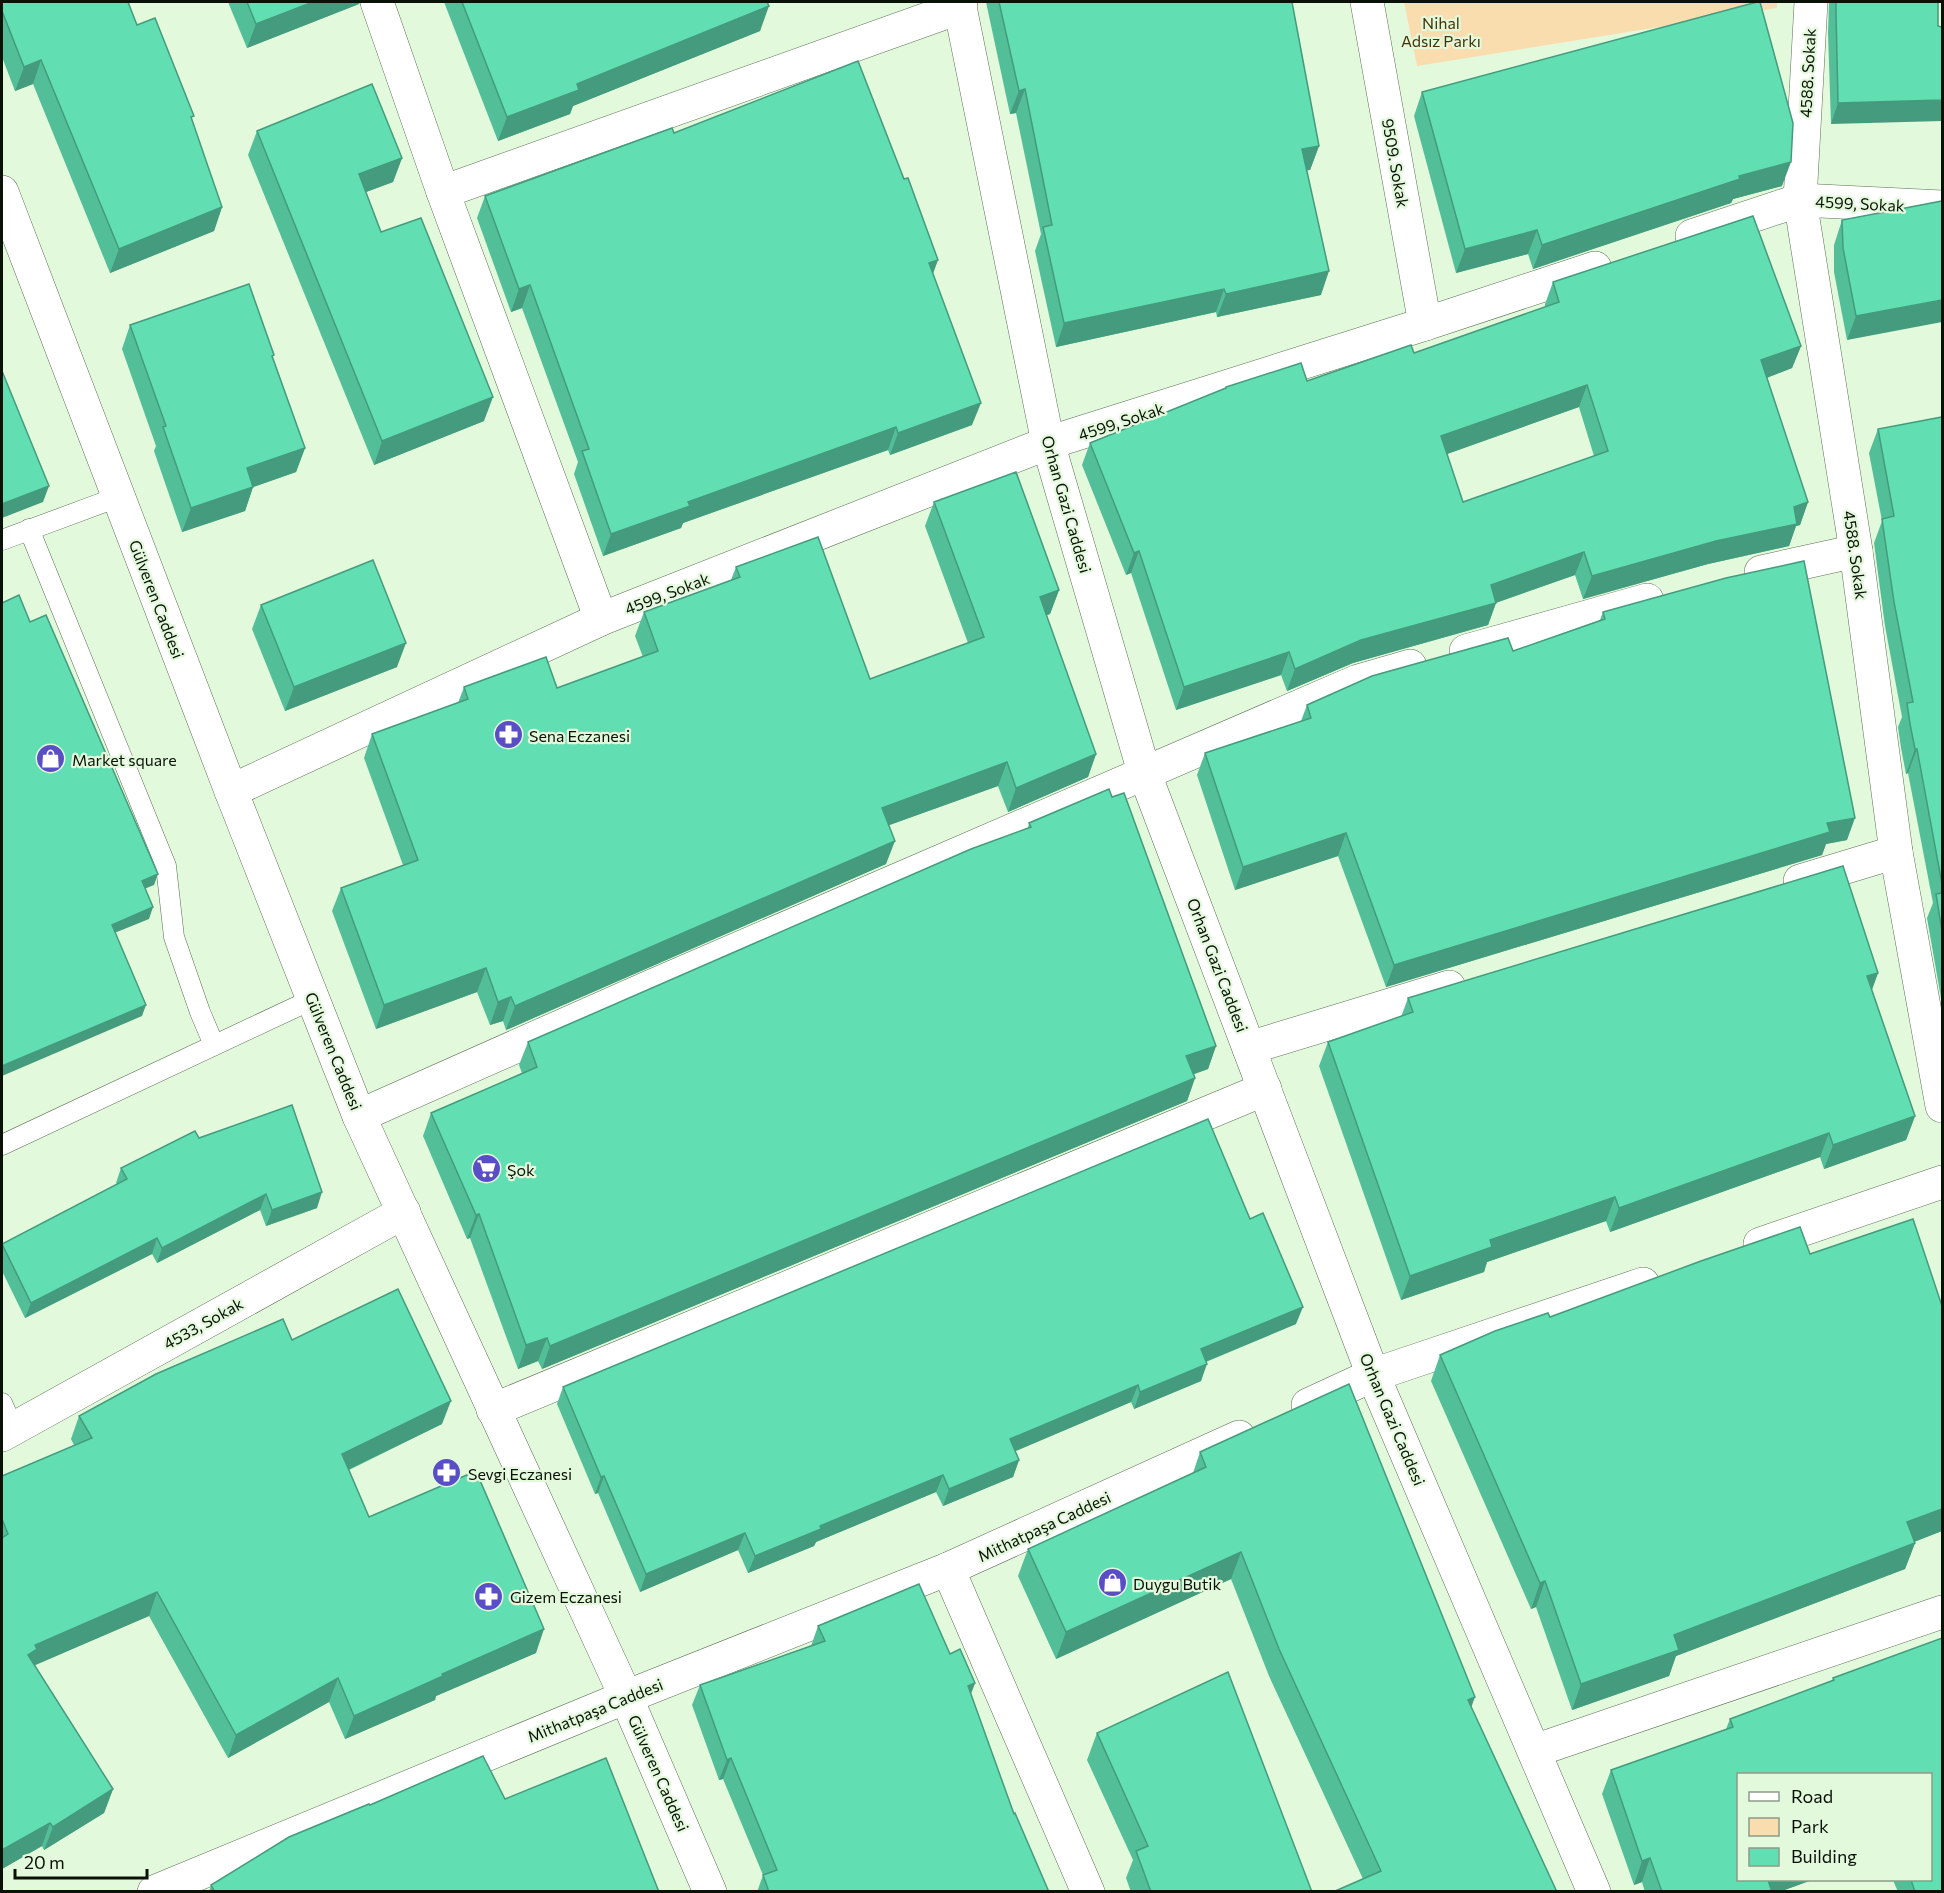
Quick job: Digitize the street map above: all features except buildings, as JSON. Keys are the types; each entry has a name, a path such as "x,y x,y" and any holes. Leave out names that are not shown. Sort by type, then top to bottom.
{"street":[{"path":"377,2 443,192 601,619"},
{"name":"9509. Sokak","path":"1367,2 1425,324"},
{"name":"4588. Sokak","path":"1811,2 1800,200 1856,551 1896,852 1942,1106"},
{"path":"443,192 960,4"},
{"name":"Orhan Gazi Caddesi","path":"960,4 1048,443 1144,772 1373,1375 1594,1892"},
{"name":"Gülveren Caddesi","path":"2,192 12,248 118,497 359,1116 626,1697 710,1892"},
{"name":"4599, Sokak","path":"1668,244 1800,200 1942,207"},
{"name":"4599, Sokak","path":"231,791 601,619 1048,443 1425,324 1624,258"},
{"path":"1735,577 1856,551"},
{"path":"359,1116 654,984 1358,681 1678,592"},
{"path":"1771,890 1896,852"},
{"path":"1249,1048 1476,979"},
{"path":"493,1410 1265,1089"},
{"path":"1730,1254 1942,1182"},
{"name":"4533, Sokak","path":"5,1422 404,1212"},
{"name":"Mithatpaşa Caddesi","path":"154,1892 626,1697 948,1569 1373,1375 1675,1273"},
{"path":"948,1569 1088,1892"},
{"path":"1534,1751 1942,1612"}],"lane":[{"path":"2,540 118,497"},
{"path":"29,530 166,866 174,938 214,1045"},
{"path":"2,1145 313,999"}],"green space":[{"name":"Nihal Adsız Parkı","path":"1404,2 1777,2 1777,8 1417,66"}],"place":[{"name":"Sena Eczanesi","path":"508,735"},
{"name":"Market square","path":"51,759"},
{"name":"Şok","path":"486,1169"},
{"name":"Sevgi Eczanesi","path":"447,1473"},
{"name":"Duygu Butik","path":"1112,1583"},
{"name":"Gizem Eczanesi","path":"489,1596"}]}
